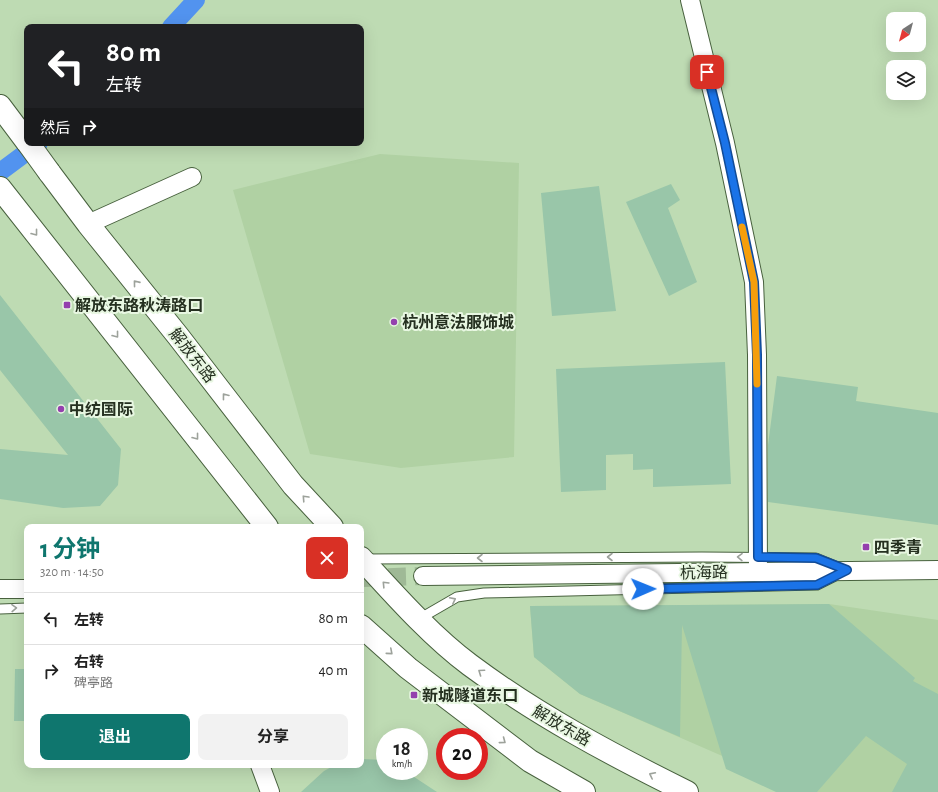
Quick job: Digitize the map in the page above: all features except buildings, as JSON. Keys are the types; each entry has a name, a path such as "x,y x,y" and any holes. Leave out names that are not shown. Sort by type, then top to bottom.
{"main road":[{"name":"解放东路","path":"0,106 24,139"},
{"name":"解放东路","path":"29,146 88,224 178,336 293,485 329,524"},
{"path":"6,195 265,524"},
{"name":"解放东路","path":"364,562 419,619 469,664 535,710 614,755 687,792"},
{"path":"364,629 408,668 530,761 584,792"}],"street":[{"path":"690,0 725,143 754,282 757,355 758,564"},
{"path":"88,224 192,177"},
{"name":"杭海路","path":"423,576 758,564 847,570 938,570"},
{"path":"0,590 24,589"},
{"path":"261,768 270,792"}],"lane":[{"path":"364,559 758,564"},
{"path":"419,619 457,597 484,593 817,585 847,570"},
{"path":"0,609 24,608"}],"shaded area":[{"name":"杭州意法服饰城","path":"380,154 519,163 514,457 401,468 310,454 233,190"},
{"path":"829,604 938,620 938,792 805,792 580,694 534,657 530,606"}],"waterway":[{"path":"174,24 196,0"},
{"path":"0,172 35,146"}],"tunnel":[{"path":"364,578 423,576"}],"slow traffic":[{"path":"742,227 754,282 757,384"}],"place":[{"name":"解放东路秋涛路口","path":"67,305"},
{"name":"杭州意法服饰城","path":"394,322"},
{"name":"中纺国际","path":"61,409"},
{"name":"四季青","path":"866,547"},
{"name":"新城隧道东口","path":"414,695"}],"route":[{"path":"643,589 817,585 847,570 816,558 758,557 757,355 754,282 725,143 707,72"}]}
